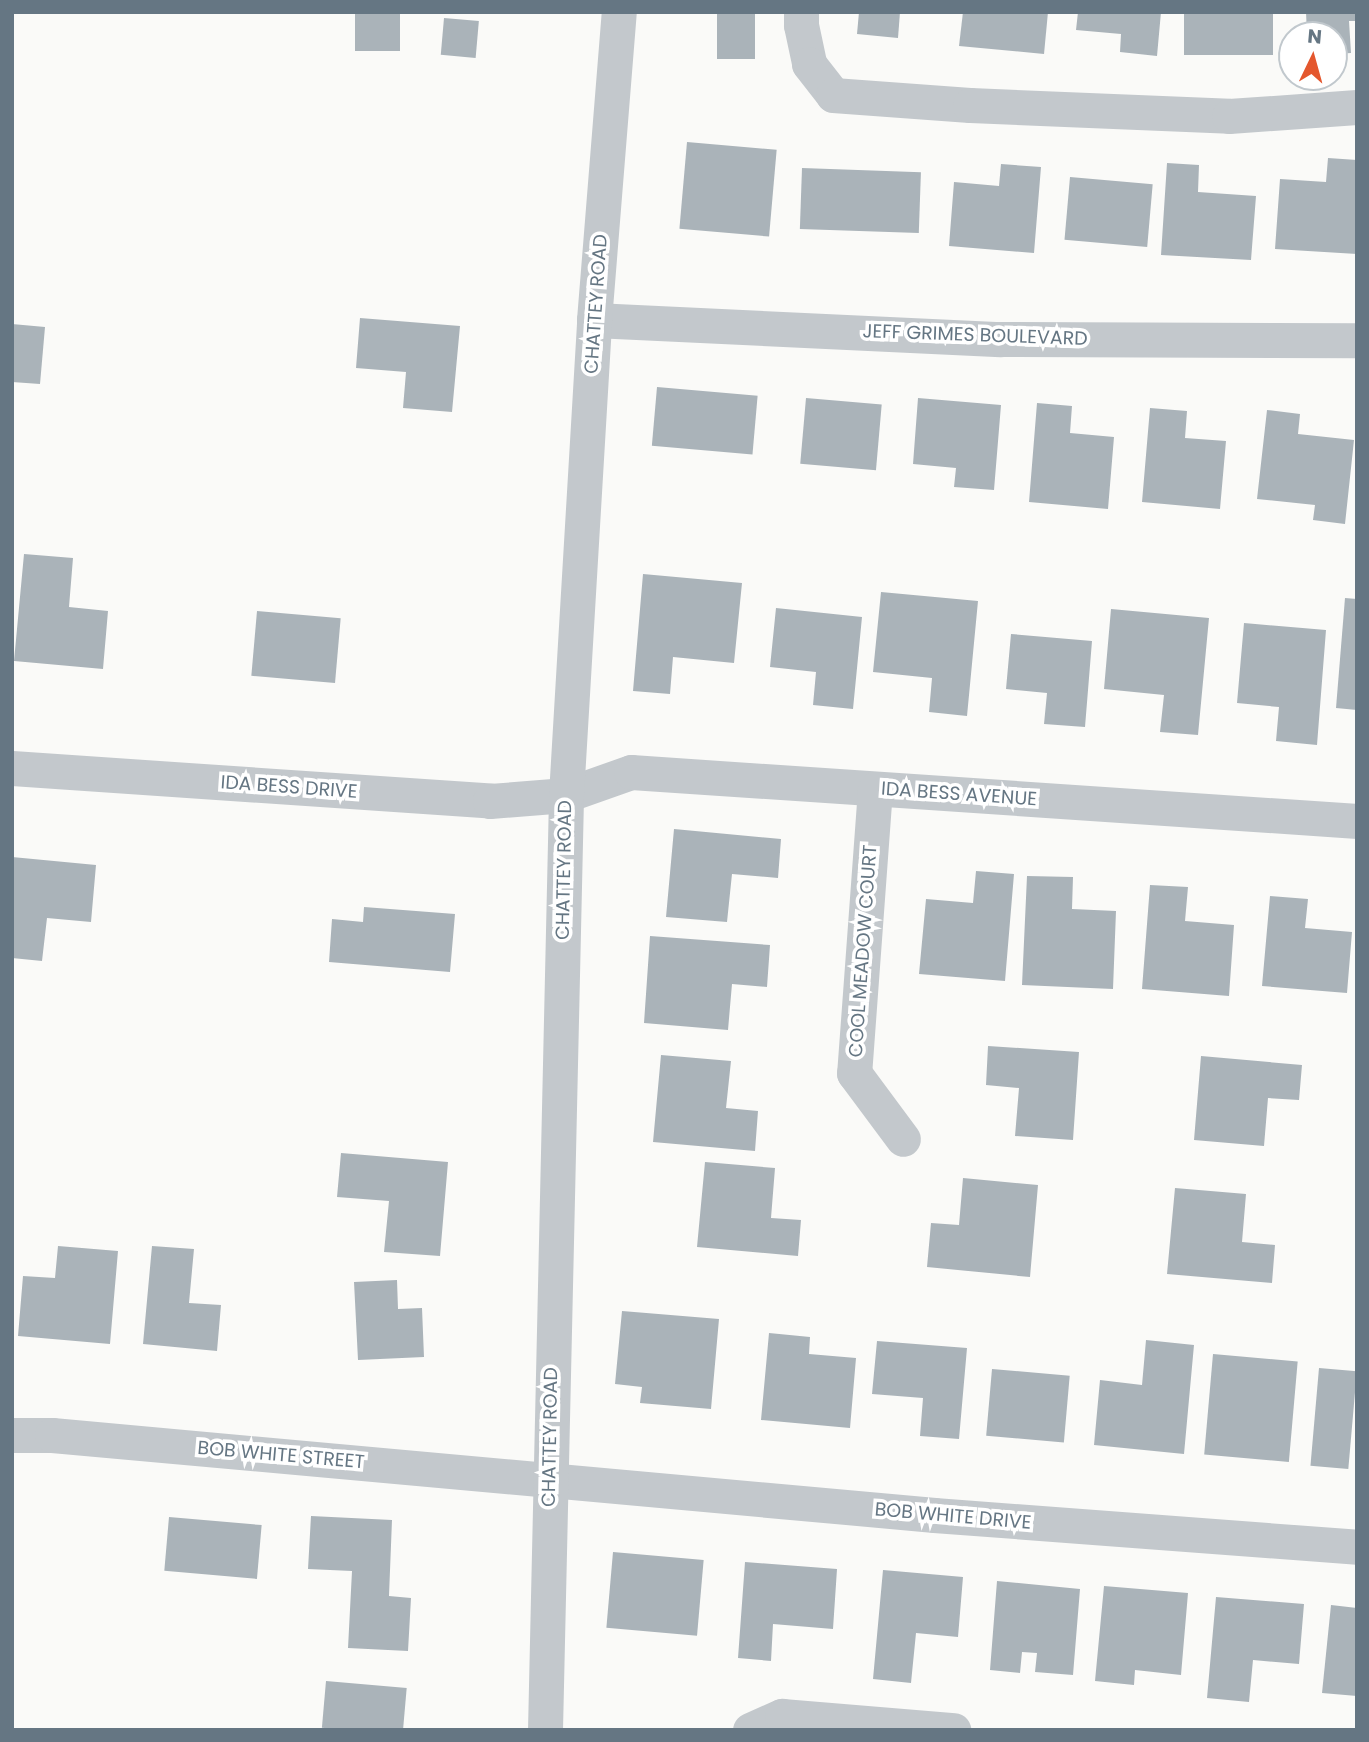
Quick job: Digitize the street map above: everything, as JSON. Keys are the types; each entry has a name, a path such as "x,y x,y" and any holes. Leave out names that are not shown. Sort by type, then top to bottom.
{"street":[{"name":"CHATTEY ROAD","path":"545,1730 566,795 594,320 619,12"},
{"path":"802,12 801,25 809,64 833,95 970,105 1229,116 1357,107"},
{"name":"JEFF GRIMES BOULEVARD","path":"594,320 1001,338 1357,340"},
{"name":"IDA BESS DRIVE","path":"12,768 490,801 566,795"},
{"name":"IDA BESS AVENUE","path":"566,795 631,772 1357,821"},
{"name":"COOL MEADOW COURT","path":"875,789 854,1073 903,1139"},
{"name":"BOB WHITE STREET","path":"12,1435 79,1437 549,1481"},
{"name":"BOB WHITE DRIVE","path":"549,1481 934,1515 1357,1547"},
{"path":"750,1730 782,1716 953,1730"}],"building":[{"path":"355,12 400,12 400,51 355,51"},
{"path":"717,12 755,12 755,59 717,59"},
{"path":"859,12 900,12 898,38 857,34"},
{"path":"963,12 1048,12 1044,54 959,46"},
{"path":"1078,12 1161,12 1157,56 1120,52 1121,34 1076,30"},
{"path":"1184,12 1273,12 1273,55 1184,55"},
{"path":"1306,12 1357,12 1357,21 1349,21 1351,53 1348,53 1348,21 1306,21"},
{"path":"444,18 479,21 476,58 441,55"},
{"path":"687,142 777,150 769,237 679,229"},
{"path":"1328,158 1357,160 1357,254 1275,249 1280,179 1326,182"},
{"path":"1167,163 1199,165 1198,192 1256,196 1251,260 1161,255"},
{"path":"1001,164 1041,167 1034,253 949,246 954,182 999,186"},
{"path":"802,168 921,172 919,233 800,229"},
{"path":"1070,177 1153,184 1147,247 1065,240"},
{"path":"360,318 460,326 452,412 403,408 406,372 356,368"},
{"path":"12,324 45,327 40,384 12,382"},
{"path":"657,387 758,396 752,455 652,446"},
{"path":"806,398 882,405 876,470 800,464"},
{"path":"918,398 1001,405 994,490 954,487 956,468 913,464"},
{"path":"1037,403 1072,406 1070,433 1114,437 1108,509 1029,502"},
{"path":"1150,408 1187,411 1185,438 1226,441 1220,509 1142,502"},
{"path":"1267,410 1300,414 1298,434 1354,440 1345,524 1313,520 1315,505 1257,499"},
{"path":"24,554 73,558 69,607 108,611 103,669 14,661"},
{"path":"643,574 742,583 734,663 673,657 670,694 633,691"},
{"path":"881,592 978,601 967,716 929,712 932,678 873,672"},
{"path":"1345,598 1357,599 1357,710 1336,708"},
{"path":"776,608 862,617 853,709 813,705 816,672 770,667"},
{"path":"1111,609 1209,618 1198,735 1160,732 1164,695 1104,689"},
{"path":"257,611 341,618 335,683 251,676"},
{"path":"1244,623 1326,630 1317,745 1276,741 1279,707 1237,703"},
{"path":"1011,634 1092,641 1085,727 1044,724 1047,693 1006,689"},
{"path":"674,829 781,839 778,878 732,874 727,922 666,917"},
{"path":"12,857 96,865 91,922 47,918 42,961 12,958"},
{"path":"976,871 1014,874 1005,981 919,974 926,899 973,903"},
{"path":"1027,876 1073,877 1072,909 1116,911 1113,989 1022,985"},
{"path":"1150,885 1188,887 1185,921 1234,925 1229,996 1142,989"},
{"path":"1270,896 1308,899 1305,928 1352,932 1347,993 1262,986"},
{"path":"364,907 455,914 450,972 329,962 332,919 363,922"},
{"path":"650,936 770,945 767,987 732,984 728,1030 644,1023"},
{"path":"988,1046 1079,1052 1073,1140 1015,1136 1019,1088 986,1085"},
{"path":"661,1055 731,1061 726,1108 758,1111 755,1151 653,1142"},
{"path":"1201,1056 1302,1065 1299,1100 1268,1098 1264,1146 1194,1140"},
{"path":"341,1153 448,1162 440,1256 384,1252 389,1201 337,1197"},
{"path":"705,1162 775,1168 771,1218 801,1220 798,1256 697,1247"},
{"path":"963,1178 1038,1185 1030,1277 927,1267 931,1223 959,1225"},
{"path":"1175,1188 1246,1194 1242,1242 1275,1245 1272,1283 1167,1274"},
{"path":"58,1246 118,1251 110,1344 18,1336 23,1276 55,1278"},
{"path":"152,1246 194,1249 189,1303 221,1305 217,1351 143,1344"},
{"path":"397,1280 398,1309 422,1308 424,1357 358,1360 354,1282"},
{"path":"622,1311 719,1319 711,1409 640,1403 642,1387 615,1384"},
{"path":"769,1333 810,1337 809,1354 856,1358 850,1428 761,1420"},
{"path":"1146,1340 1194,1345 1184,1454 1094,1445 1100,1380 1142,1385"},
{"path":"877,1341 967,1348 959,1439 920,1436 923,1398 872,1394"},
{"path":"1213,1354 1298,1361 1289,1462 1204,1455"},
{"path":"1319,1368 1357,1371 1348,1469 1310,1466"},
{"path":"992,1369 1070,1376 1064,1443 986,1436"},
{"path":"311,1516 392,1520 389,1596 411,1598 408,1651 348,1648 352,1571 308,1569"},
{"path":"169,1517 262,1525 257,1579 164,1571"},
{"path":"613,1552 704,1560 697,1636 606,1628"},
{"path":"745,1562 837,1569 833,1629 773,1624 771,1661 738,1658"},
{"path":"883,1570 963,1577 958,1637 916,1633 911,1683 873,1679"},
{"path":"997,1581 1080,1589 1073,1675 1035,1672 1037,1653 1022,1652 1020,1673 990,1670"},
{"path":"1104,1586 1188,1593 1181,1675 1135,1670 1134,1685 1095,1681"},
{"path":"1216,1597 1304,1604 1299,1664 1253,1660 1249,1702 1207,1698"},
{"path":"1331,1605 1357,1608 1357,1696 1322,1693"},
{"path":"326,1681 407,1688 403,1730 322,1728"}]}
